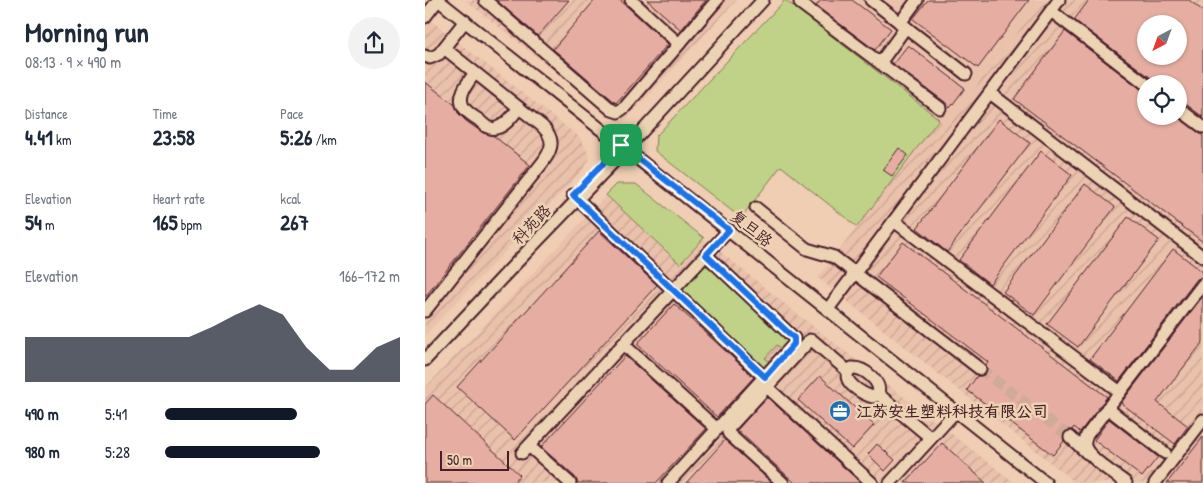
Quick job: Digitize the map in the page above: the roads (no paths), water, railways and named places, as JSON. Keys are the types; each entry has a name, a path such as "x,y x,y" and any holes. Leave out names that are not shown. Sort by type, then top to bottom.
{"street":[{"path":"425,18 438,0"},
{"name":"复旦路","path":"438,0 1046,483"},
{"path":"485,0 612,110 618,112 625,107 717,0"},
{"path":"631,0 679,44"},
{"name":"科苑路","path":"623,147 754,0"},
{"name":"科苑路","path":"427,352 763,0"},
{"path":"803,0 800,3 940,108"},
{"path":"871,0 965,74"},
{"path":"880,63 917,0"},
{"path":"827,309 1059,0"},
{"path":"1051,11 1137,77"},
{"path":"425,56 430,58 439,54 465,21"},
{"path":"425,311 549,154 552,146 547,130 444,48"},
{"path":"475,73 464,88 462,100 465,110 487,127 495,128 505,124 519,108"},
{"path":"990,93 1203,257"},
{"path":"1187,115 1203,127"},
{"path":"575,197 872,483"},
{"path":"755,208 807,249 834,257 980,369"},
{"path":"894,221 1120,392"},
{"path":"570,483 525,449 729,230"},
{"path":"706,255 794,338 794,344 729,428 728,432 783,483"},
{"path":"1090,455 1085,446 1087,435 1203,284"},
{"path":"668,483 717,429 810,340 813,340 848,371"},
{"path":"623,344 717,429"},
{"path":"856,368 871,376 880,389 878,394 873,397 861,392 849,381 848,371 856,368"},
{"path":"878,394 931,438"},
{"path":"1107,408 1165,453"},
{"path":"890,483 956,411"},
{"path":"1155,483 1203,420"},
{"path":"1069,437 1126,483"}],"tunnel":[{"path":"980,369 1070,437"}],"place":[{"name":"江苏安生塑料科技有限公司","path":"840,411"}]}
